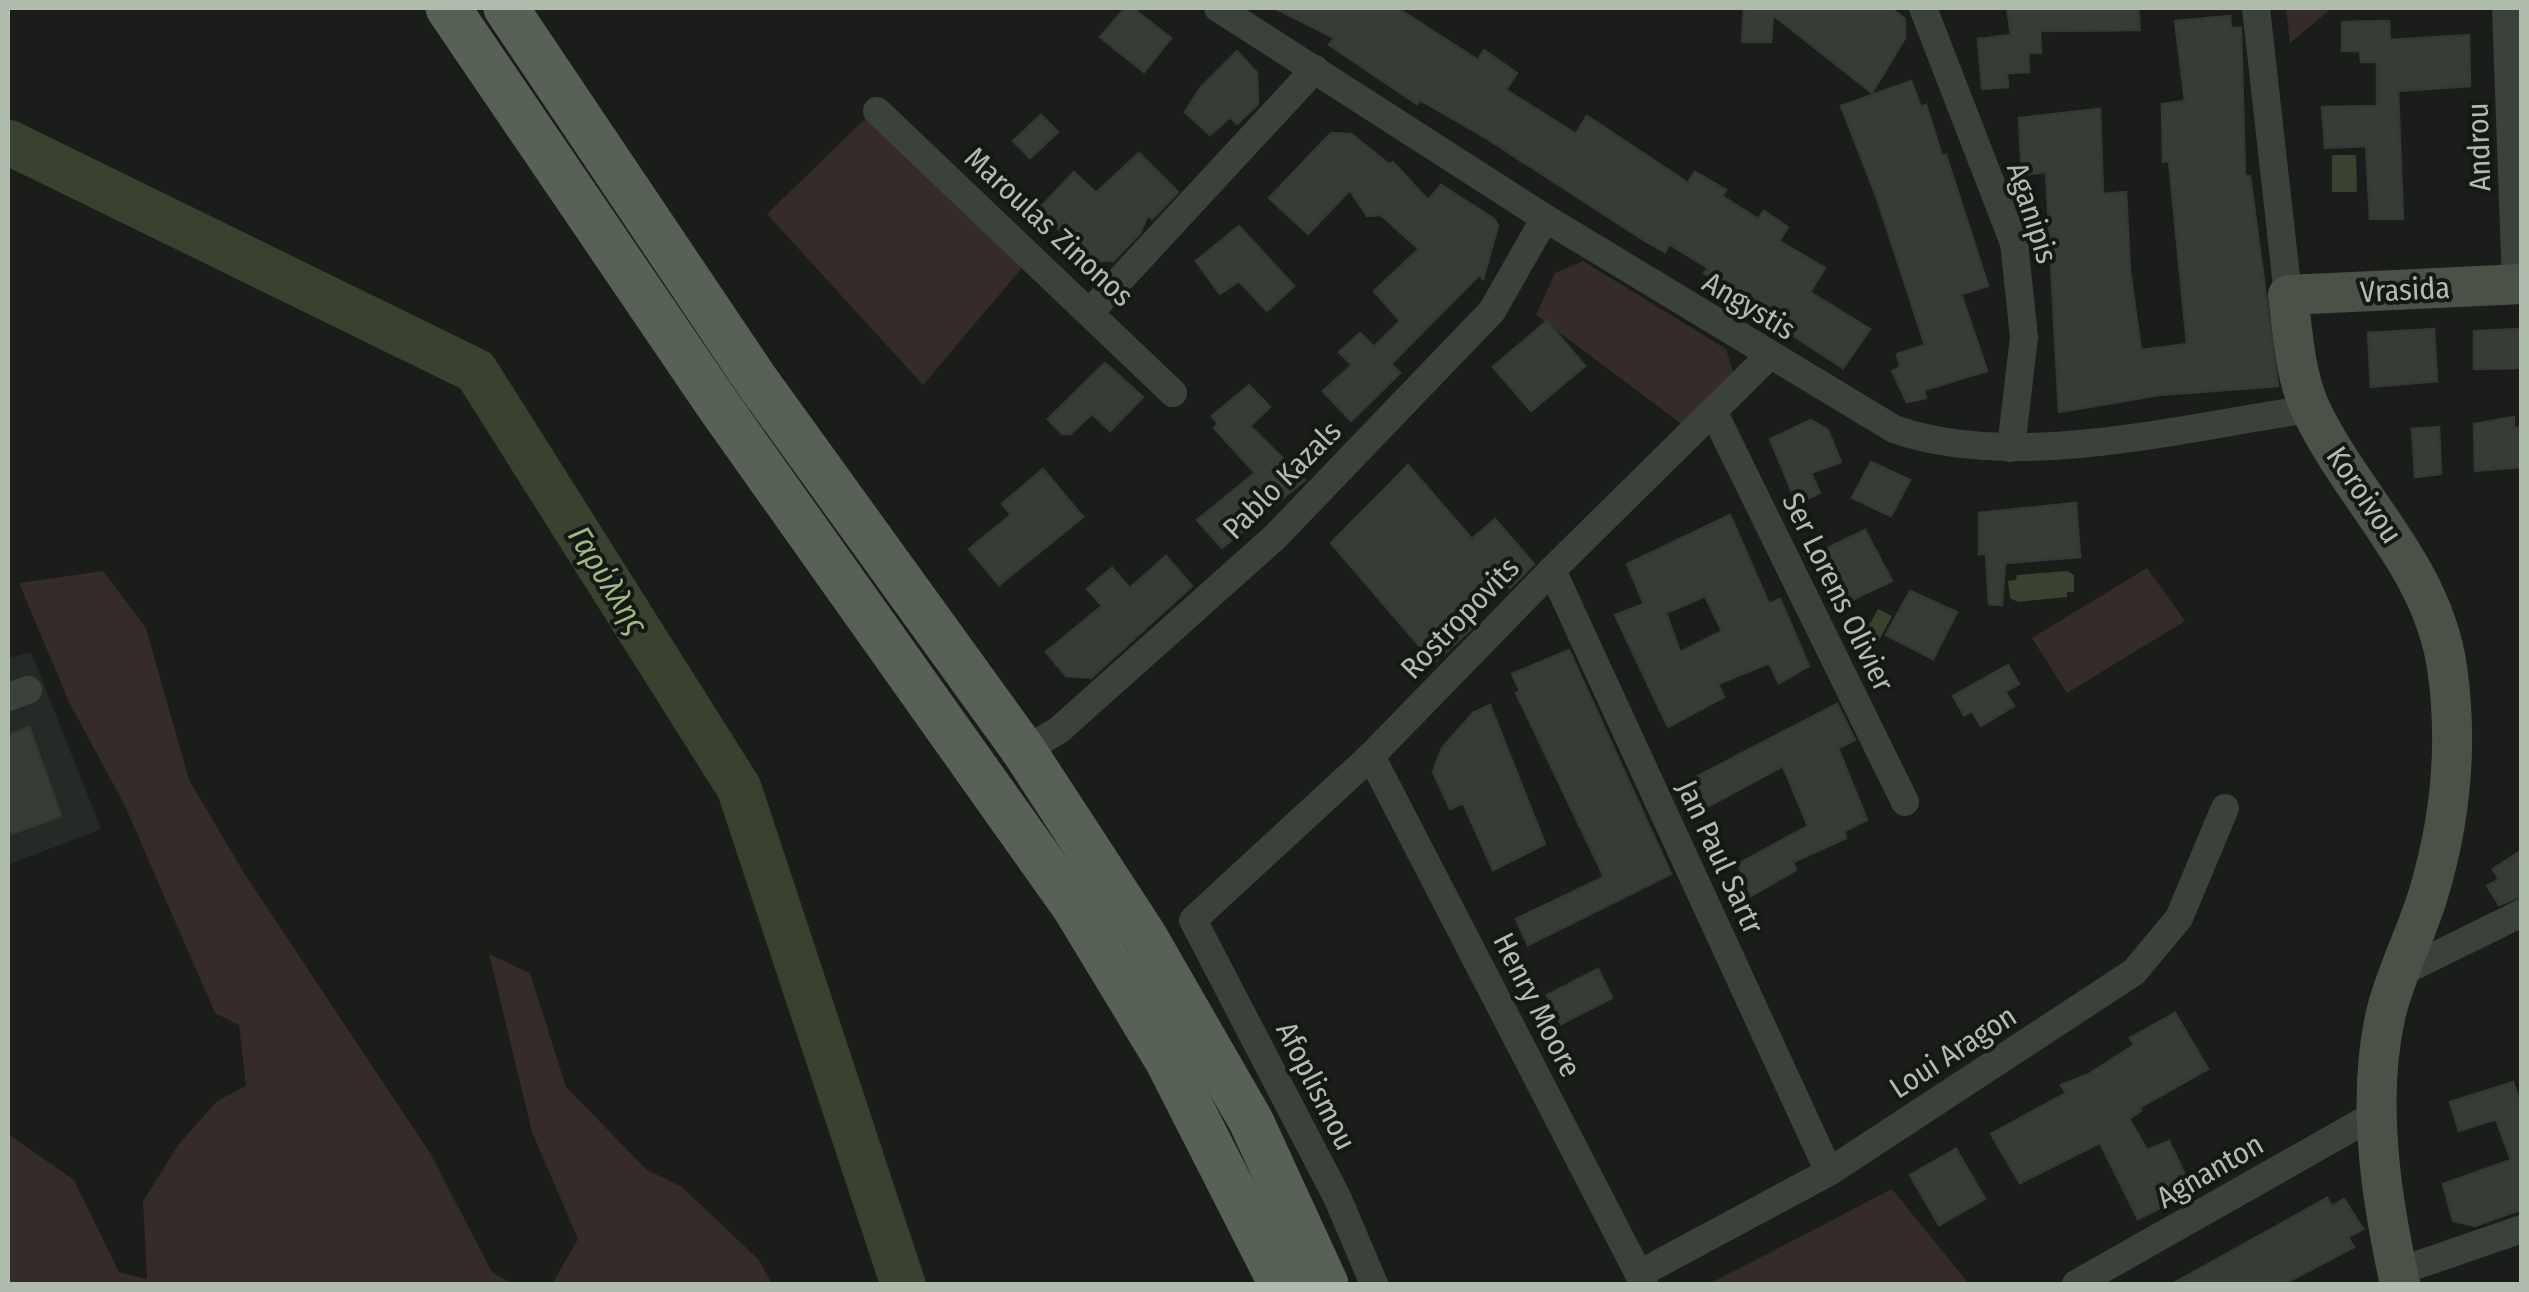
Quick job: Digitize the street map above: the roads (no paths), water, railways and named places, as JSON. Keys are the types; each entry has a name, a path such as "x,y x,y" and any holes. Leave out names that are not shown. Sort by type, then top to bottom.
{"main road":[{"path":"448,8 718,405 1075,908 1168,1060 1274,1277"},
{"path":"506,8 756,380 1024,751 1205,1036 1251,1121 1326,1284"}],"street":[{"name":"Angystis","path":"1218,8 1545,218 1894,429 1949,443 2011,448 2082,444 2310,409"},
{"name":"Aganipis","path":"1923,8 2014,244 2024,337 2011,448"},
{"name":"Koroivou","path":"2256,8 2288,296 2310,409 2335,455 2420,582 2437,623 2447,667 2453,771 2447,822 2379,1056 2376,1114 2398,1278"},
{"name":"Androu","path":"2506,8 2516,67 2519,284"},
{"path":"1091,311 1315,68"},
{"name":"Maroulas Zinonos","path":"878,111 1091,311 1173,394"},
{"name":"Pablo Kazals","path":"1024,751 1059,730 1275,538 1492,311 1545,218"},
{"name":"Vrasida","path":"2288,296 2519,284"},
{"name":"Rostropovits","path":"1193,920 1371,756 1769,356"},
{"name":"Ser Lorens Olivier","path":"1713,411 1905,802"},
{"name":"Jan Paul Sartr","path":"1552,570 1829,1172"},
{"name":"Henry Moore","path":"1371,756 1642,1279"},
{"name":"Loui Aragon","path":"1642,1279 1829,1172 2134,972 2179,918 2225,808"},
{"path":"2400,973 2522,913"},
{"name":"Afoplismou","path":"1193,920 1337,1197 1374,1284"},
{"name":"Agnanton","path":"2076,1284 2376,1114"},
{"path":"2398,1278 2522,1229"}],"waterway":[{"name":"Γαρύλλης","path":"8,142 476,371 739,788 903,1284"}]}
